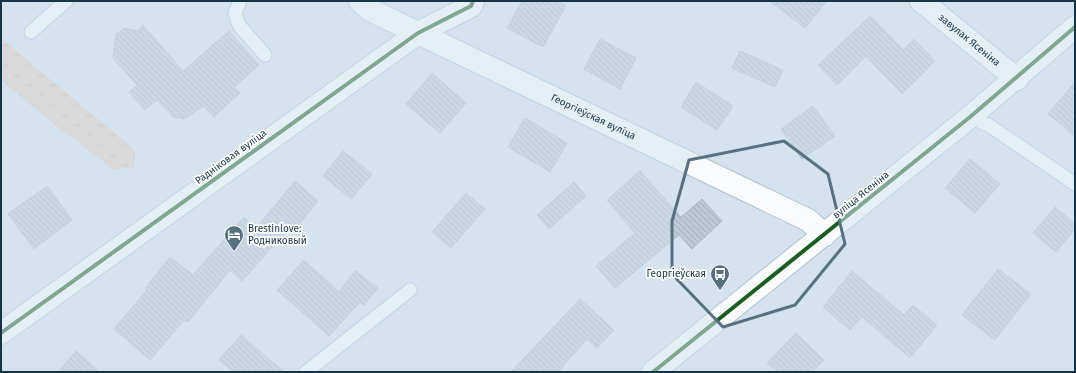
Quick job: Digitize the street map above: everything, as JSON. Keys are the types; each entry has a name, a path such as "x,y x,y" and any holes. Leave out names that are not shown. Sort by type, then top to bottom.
{"street":[{"name":"Георгіеўская вуліца","path":"360,1 370,10 808,220 825,235"},
{"name":"Радніковая вуліца","path":"1,333 418,33 471,6 473,1"},
{"name":"завулак Ясеніна","path":"922,1 1017,79"},
{"name":"вуліца Ясеніна","path":"654,372 733,306 825,235 1017,79 1075,27"}],"lane":[{"path":"31,32 66,1"},
{"path":"240,1 235,13 239,26 265,54"},
{"path":"970,117 990,126 1075,184"},
{"path":"306,372 410,290"}],"highlighted area":[{"path":"784,141 828,174 845,244 795,305 723,327 672,274 672,221 689,160"}],"green space":[{"path":"1,38 135,150 135,167 114,170 49,120 1,80"}],"building":[{"path":"522,1 557,1 566,6 543,47 507,28"},
{"path":"770,1 827,1 805,28"},
{"path":"870,16 903,50 914,39 935,61 902,94 866,56 837,85 818,65"},
{"path":"143,25 183,71 229,31 259,65 234,87 240,93 214,117 204,106 184,119 173,117 157,100 145,110 129,92 137,85 113,58 116,34 125,28 137,31"},
{"path":"600,39 636,58 620,89 584,69"},
{"path":"740,51 783,70 775,87 732,68"},
{"path":"432,73 466,103 440,133 406,104"},
{"path":"696,82 733,106 717,130 681,107"},
{"path":"1075,82 1075,136 1048,114"},
{"path":"813,106 835,136 802,159 781,129"},
{"path":"525,118 567,143 550,172 508,147"},
{"path":"343,151 372,174 351,199 323,176"},
{"path":"970,159 1000,184 975,213 945,188"},
{"path":"640,171 681,217 702,199 722,221 692,249 679,235 615,288 596,266 635,233 607,200"},
{"path":"295,181 318,201 293,232 289,228 242,281 230,270 188,322 184,320 150,360 114,329 147,290 145,288 170,257 193,275 244,217 256,228"},
{"path":"574,182 586,196 549,229 537,215"},
{"path":"47,186 72,220 34,249 8,214"},
{"path":"466,193 485,209 451,248 432,232"},
{"path":"1055,207 1075,224 1075,229 1056,252 1033,233"},
{"path":"304,260 339,292 355,271 378,288 364,305 360,302 329,336 277,290"},
{"path":"998,269 1031,294 995,340 962,315"},
{"path":"852,271 904,315 913,305 937,325 910,358 862,317 850,330 823,307"},
{"path":"580,299 614,330 597,348 587,339 558,372 511,372"},
{"path":"796,333 824,360 812,372 777,372 767,363"},
{"path":"241,335 284,372 233,372 219,360"},
{"path":"76,351 100,372 58,372"}],"cycle path":[{"path":"1,333 418,33 471,6 473,1"},
{"path":"653,372 970,117 1075,27"}],"place":[{"name":"Brestinlove: Родниковый","path":"234,252"},
{"name":"Георгіеўская","path":"720,291"}]}
